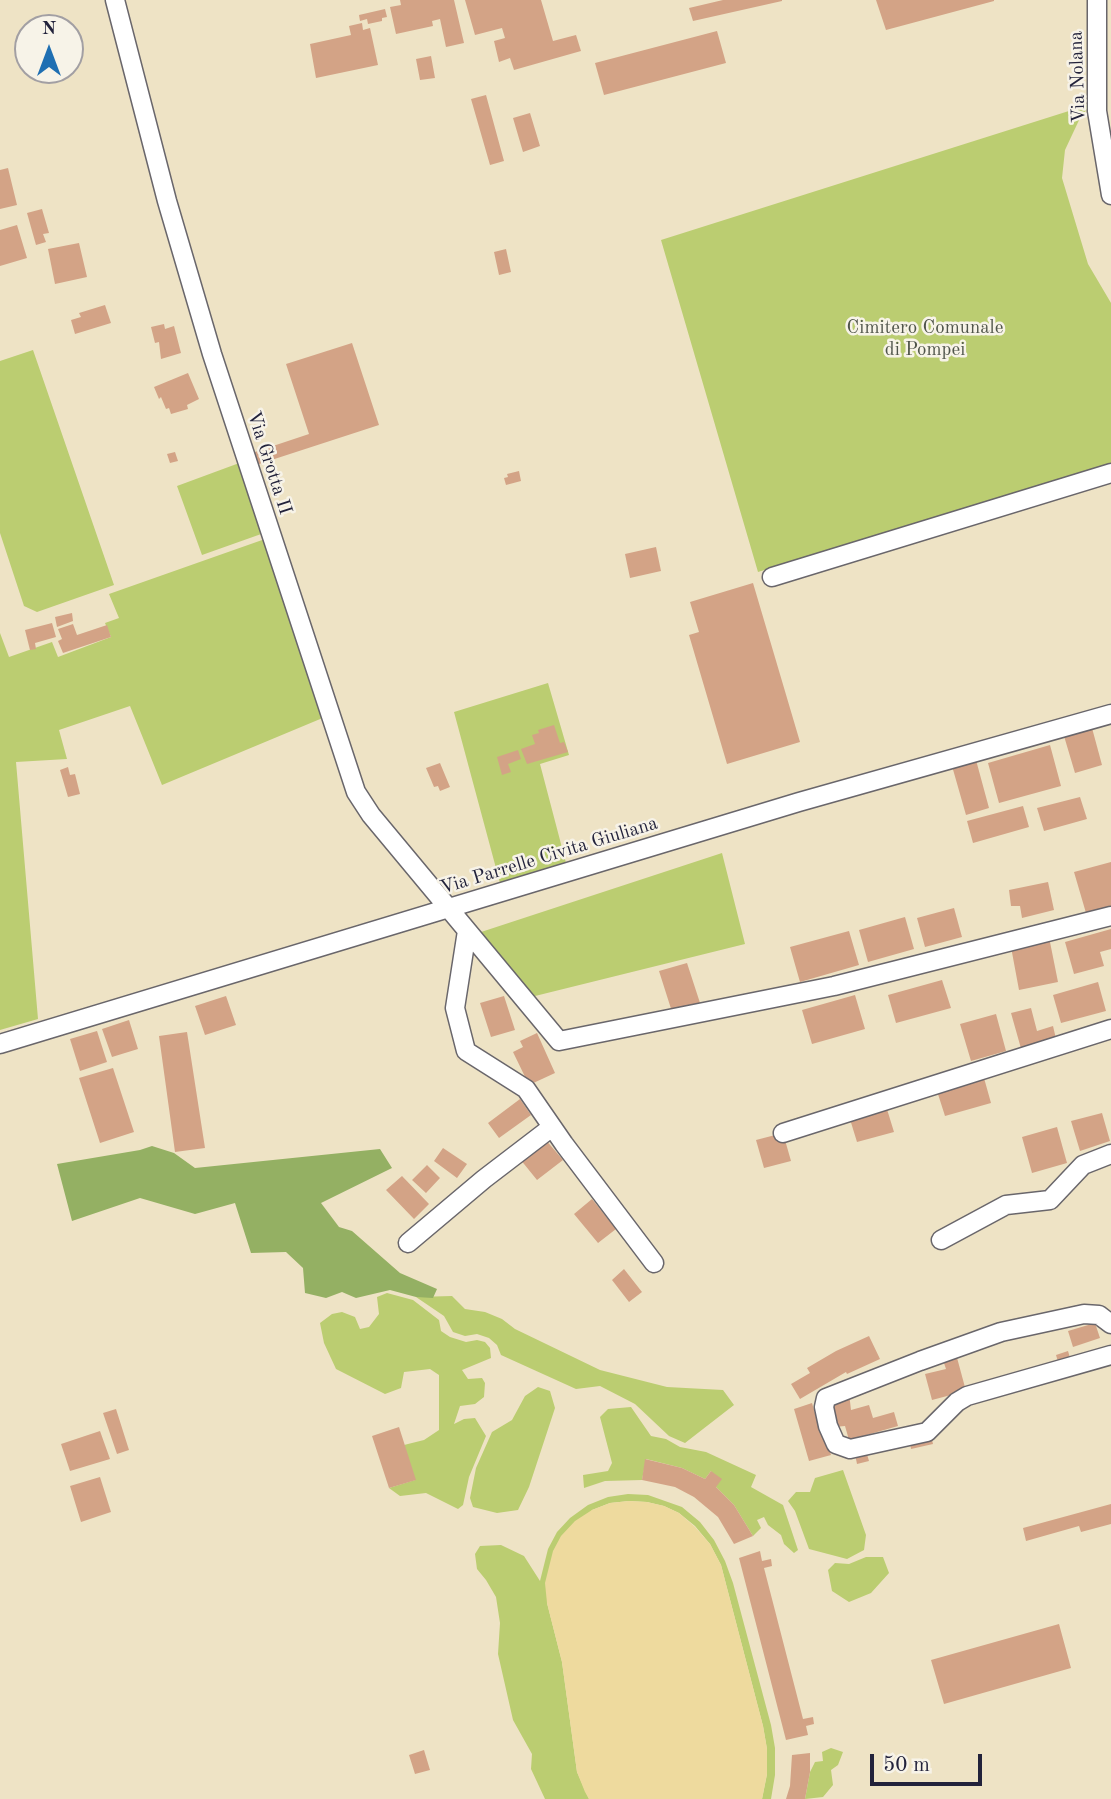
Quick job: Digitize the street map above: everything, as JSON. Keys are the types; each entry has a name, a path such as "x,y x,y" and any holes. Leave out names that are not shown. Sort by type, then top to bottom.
{"street":[{"name":"Via Grotta II","path":"115,0 167,201 212,355 356,792 371,815 559,1041 834,986 1111,916"},
{"name":"Via Nolana","path":"1097,0 1097,111 1111,195"},
{"path":"772,577 1111,473"},
{"name":"Via Parrelle Civita Giuliana","path":"0,1044 799,802 1111,714"},
{"path":"467,932 456,1008 466,1051 526,1089 654,1264"},
{"path":"783,1133 1111,1029"},
{"path":"408,1243 484,1179 552,1127"},
{"path":"941,1240 1006,1205 1050,1200 1083,1165 1111,1154"},
{"path":"1111,1324 1099,1315 1084,1314 1001,1332 920,1361 826,1398 824,1407 828,1426 836,1444 850,1449 927,1432 957,1402 967,1396 1111,1356"}],"green space":[{"name":"Cimitero Comunale di Pompei","path":"1091,104 1080,118 1065,150 1062,178 1088,264 1111,303 1111,463 758,572 661,240"},
{"path":"33,350 114,585 37,612 24,606 0,533 0,361"},
{"path":"242,462 264,533 202,555 177,486"},
{"path":"265,539 325,717 162,785 130,706 59,730 67,759 16,762 38,1019 0,1030 0,633 9,657 52,642 58,657 111,637 105,623 119,618 109,594"},
{"path":"548,683 569,755 540,764 566,863 500,883 454,712"},
{"path":"722,853 745,944 527,998 475,934"},
{"path":"152,1146 174,1153 195,1168 380,1149 392,1168 321,1203 339,1227 352,1231 400,1273 437,1289 433,1298 416,1297 390,1290 356,1298 342,1292 326,1298 305,1293 303,1268 286,1252 251,1253 235,1203 195,1214 140,1198 72,1221 57,1164"},
{"path":"387,1293 413,1300 439,1320 441,1331 450,1337 466,1342 485,1342 490,1348 491,1358 462,1370 468,1379 482,1378 485,1383 484,1397 475,1404 460,1406 454,1424 475,1418 486,1436 469,1477 463,1505 458,1509 426,1493 400,1496 389,1488 415,1480 404,1445 424,1440 439,1430 439,1375 430,1369 404,1372 401,1388 385,1394 336,1369 324,1343 320,1323 332,1314 342,1312 355,1317 360,1329 369,1327 379,1314 377,1297"},
{"path":"452,1296 465,1309 485,1312 502,1319 515,1329 600,1370 667,1387 723,1390 734,1405 685,1443 669,1436 635,1404 600,1386 576,1389 501,1355 497,1345 489,1338 453,1332 444,1316 416,1297"},
{"path":"538,1387 550,1391 555,1408 529,1487 518,1510 497,1513 473,1507 470,1498 476,1468 492,1432 512,1420 525,1396"},
{"path":"631,1407 651,1436 666,1439 680,1447 706,1452 756,1475 751,1487 783,1505 798,1550 794,1553 784,1544 781,1535 768,1525 764,1517 757,1520 761,1528 753,1536 734,1505 716,1487 711,1471 705,1479 682,1468 646,1459 642,1480 605,1481 584,1488 583,1475 608,1471 612,1463 600,1417 608,1409"},
{"path":"843,1470 866,1535 864,1550 847,1559 809,1549 795,1511 788,1501 796,1492 810,1492 815,1478"},
{"path":"648,1495 682,1507 700,1522 725,1561 771,1725 775,1748 775,1775 771,1799 762,1799 767,1774 763,1726 721,1565 710,1544 695,1526 679,1513 664,1506 629,1501 610,1503 592,1510 547,1603 562,1662 577,1772 589,1799 545,1799 531,1769 532,1754 513,1720 498,1654 500,1623 496,1597 477,1569 475,1554 480,1546 501,1545 524,1556 540,1581 548,1549 557,1532 570,1518 588,1505 608,1497"},
{"path":"866,1557 883,1557 889,1573 871,1593 849,1602 832,1591 828,1570 835,1563 849,1564"},
{"path":"831,1748 843,1752 838,1765 831,1770 833,1785 823,1797 805,1799 810,1772 815,1762 823,1761 822,1752"}],"sand":[{"path":"629,1501 664,1506 679,1513 710,1544 721,1565 763,1726 767,1774 762,1799 589,1799 585,1792 577,1772 562,1662 547,1603 545,1583 553,1551 561,1536 575,1521 610,1503"}],"building":[{"path":"400,0 454,0 464,43 446,47 440,19 432,21 433,26 396,34 390,7 401,5"},
{"path":"465,0 541,0 553,41 576,35 581,51 514,70 510,58 499,62 494,41 505,38 502,28 475,35"},
{"path":"723,0 782,1 693,21 689,8"},
{"path":"876,0 994,0 994,1 886,30"},
{"path":"385,9 387,17 382,18 382,21 368,24 367,19 360,21 359,15"},
{"path":"362,23 363,30 370,28 378,65 316,78 310,44 351,35 349,26"},
{"path":"717,31 726,63 604,95 595,63"},
{"path":"431,56 435,78 420,80 416,59"},
{"path":"486,95 504,161 490,165 471,99"},
{"path":"530,113 540,146 523,152 513,118"},
{"path":"8,168 17,205 0,209 0,170"},
{"path":"42,209 49,233 43,234 46,242 36,245 27,213"},
{"path":"17,225 27,258 0,266 0,230"},
{"path":"79,243 87,277 55,284 48,249"},
{"path":"506,249 511,272 499,275 494,252"},
{"path":"105,305 111,323 75,334 71,320 81,317 79,313"},
{"path":"164,324 165,329 174,326 181,353 161,359 159,342 155,343 151,327"},
{"path":"352,343 379,425 253,466 249,454 309,434 286,364"},
{"path":"188,373 199,399 187,405 188,409 171,414 161,397 159,399 154,387"},
{"path":"175,452 178,461 170,463 167,454"},
{"path":"519,471 521,481 506,485 504,478 508,477 507,474"},
{"path":"656,547 661,571 630,578 625,554"},
{"path":"753,583 800,742 727,764 689,635 699,632 690,602"},
{"path":"72,613 73,621 57,627 55,617"},
{"path":"52,623 56,637 35,643 36,649 30,650 25,630"},
{"path":"73,624 77,635 107,625 111,637 63,653 58,641 62,639 58,629"},
{"path":"554,725 560,743 564,742 568,752 527,764 521,749 535,744 532,735 539,733 538,730"},
{"path":"1092,728 1102,765 1075,773 1064,736"},
{"path":"1050,745 1061,786 999,803 988,763"},
{"path":"518,750 521,759 508,764 511,772 502,775 497,757"},
{"path":"976,760 989,808 966,815 952,766"},
{"path":"440,763 450,787 440,791 438,786 434,787 426,768"},
{"path":"68,767 70,775 75,774 80,794 68,797 60,770"},
{"path":"1080,797 1087,819 1044,831 1037,808"},
{"path":"1023,806 1029,827 973,843 967,821"},
{"path":"1111,862 1111,907 1086,913 1074,872"},
{"path":"1048,882 1054,910 1022,918 1020,906 1011,906 1009,890"},
{"path":"954,908 962,937 925,947 917,918"},
{"path":"905,917 914,949 868,962 859,930"},
{"path":"1111,929 1111,949 1100,952 1104,966 1074,974 1065,942"},
{"path":"849,931 859,965 800,982 790,947"},
{"path":"1049,937 1058,982 1019,990 1011,947"},
{"path":"687,963 701,1006 673,1015 659,971"},
{"path":"942,980 951,1008 896,1023 888,995"},
{"path":"1098,982 1106,1011 1061,1023 1053,995"},
{"path":"855,995 865,1029 812,1044 802,1010"},
{"path":"226,996 236,1025 205,1035 195,1006"},
{"path":"504,996 515,1030 491,1037 480,1003"},
{"path":"1031,1008 1037,1031 1053,1026 1057,1043 1022,1052 1011,1013"},
{"path":"996,1014 1006,1051 971,1061 960,1024"},
{"path":"129,1020 138,1049 112,1057 102,1029"},
{"path":"97,1031 107,1062 80,1071 70,1039"},
{"path":"187,1032 205,1148 175,1152 159,1036"},
{"path":"537,1033 555,1073 529,1085 513,1052 523,1047 520,1041"},
{"path":"113,1068 134,1132 100,1143 79,1078"},
{"path":"984,1078 991,1103 945,1116 937,1091"},
{"path":"520,1099 531,1115 499,1138 488,1123"},
{"path":"886,1106 894,1132 857,1142 849,1116"},
{"path":"1102,1113 1110,1141 1080,1151 1071,1121"},
{"path":"1057,1127 1067,1163 1032,1173 1022,1137"},
{"path":"783,1133 791,1161 764,1168 756,1140"},
{"path":"545,1139 563,1160 537,1180 520,1159"},
{"path":"443,1148 467,1164 457,1178 434,1161"},
{"path":"427,1165 440,1178 426,1193 412,1180"},
{"path":"402,1176 429,1204 414,1219 386,1190"},
{"path":"592,1199 616,1229 598,1243 574,1214"},
{"path":"624,1269 642,1292 629,1302 612,1280"},
{"path":"1095,1323 1100,1338 1073,1347 1068,1331"},
{"path":"869,1336 880,1359 847,1374 846,1372 800,1399 791,1384 810,1373 807,1368"},
{"path":"1068,1351 1071,1361 1059,1365 1056,1355"},
{"path":"956,1354 966,1391 932,1400 925,1374 946,1369 946,1358"},
{"path":"849,1393 851,1410 869,1405 873,1418 894,1412 898,1426 849,1440 845,1426 834,1427 831,1401"},
{"path":"812,1403 831,1455 809,1461 794,1409"},
{"path":"116,1409 129,1450 117,1454 103,1413"},
{"path":"399,1427 416,1480 389,1488 372,1436"},
{"path":"100,1431 110,1459 70,1471 61,1444"},
{"path":"931,1436 933,1444 911,1449 910,1442"},
{"path":"866,1451 869,1461 857,1464 855,1454"},
{"path":"645,1459 682,1468 705,1479 711,1471 722,1479 716,1487 734,1505 753,1536 734,1544 718,1517 694,1497 675,1487 642,1480"},
{"path":"100,1477 111,1512 81,1522 70,1486"},
{"path":"1111,1504 1111,1524 1081,1532 1079,1526 1026,1541 1023,1528"},
{"path":"760,1551 762,1561 771,1559 772,1566 764,1568 803,1719 813,1717 814,1724 806,1726 808,1735 786,1740 739,1558"},
{"path":"1059,1624 1071,1668 944,1704 931,1660"},
{"path":"424,1750 430,1770 415,1774 409,1755"},
{"path":"810,1753 805,1799 786,1799 790,1786 792,1755"}]}
